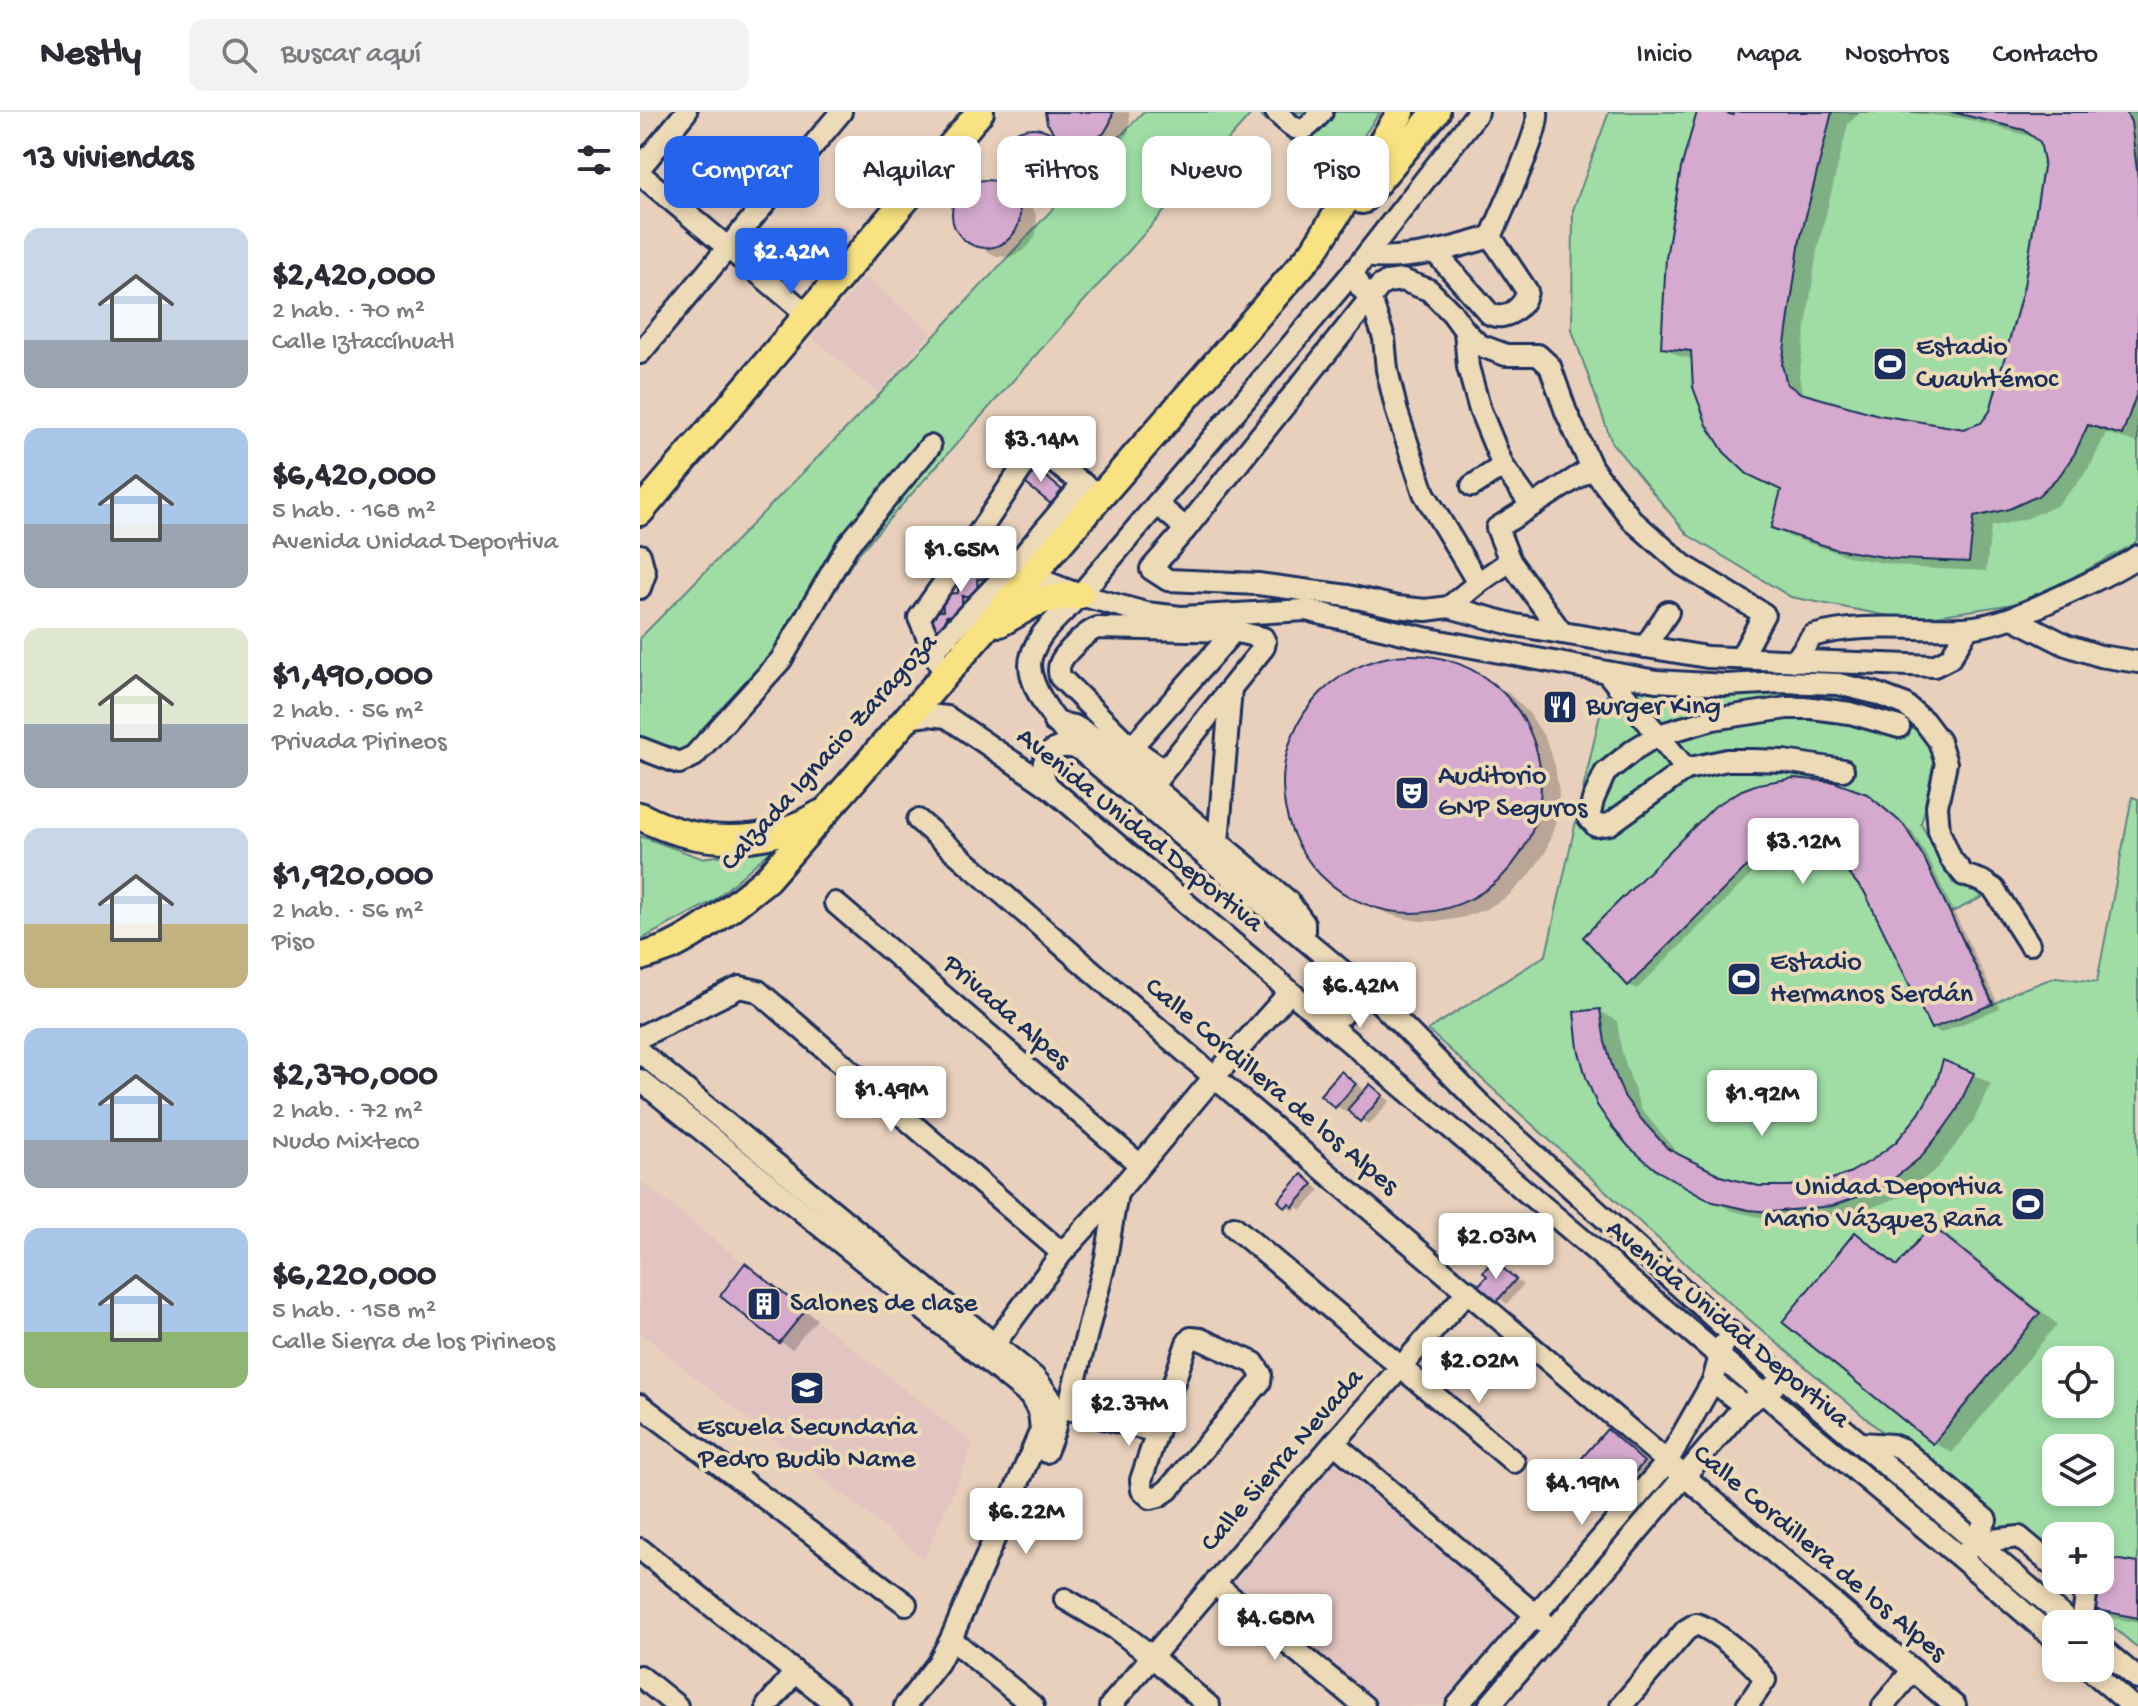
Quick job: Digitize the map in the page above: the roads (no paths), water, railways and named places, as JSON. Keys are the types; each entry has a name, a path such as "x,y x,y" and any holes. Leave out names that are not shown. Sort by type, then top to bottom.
{"main road":[{"path":"640,512 980,112"},
{"path":"1080,595 1036,580 1092,491 1368,193 1436,112"},
{"path":"1313,252 1397,120"},
{"name":"Calzada Ignacio Zaragoza","path":"640,957 669,947 731,908 767,879 906,718 938,663 1014,615 1036,580"},
{"path":"640,816 693,836 735,839 756,837 796,826 833,806"}],"street":[{"path":"686,112 640,171 808,315"},
{"path":"640,353 841,112"},
{"path":"1278,113 1294,128 1301,130 1309,127 1322,112"},
{"name":"Avenida Unidad Deportiva","path":"1478,112 1318,314 1080,595 1042,634 1033,650 1030,665 1037,688 1054,722 1080,750 1380,1003 1491,1115 1723,1326 1861,1443 2042,1626"},
{"path":"1491,237 1530,145 1537,112"},
{"path":"1435,252 1490,314 1503,317 1526,300 1527,291 1491,237"},
{"path":"1478,583 1424,493 1397,412 1387,370 1384,338 1370,297 1361,288 1359,264 1378,258 1435,252 1491,237"},
{"path":"1151,569 1370,297 1387,282 1402,280 1429,290 1479,345 1506,355 1538,355 1550,366 1566,412 1592,468 1632,520 1683,565 1764,614 1741,657"},
{"path":"1318,314 1339,337"},
{"path":"1465,331 1468,367 1480,410 1503,466 1531,505"},
{"path":"1271,369 1299,387"},
{"path":"1216,435 1245,454"},
{"path":"640,748 679,763 694,756 781,660 847,546 930,446"},
{"path":"1036,454 1046,457 1092,491 1036,580 938,663 919,618 978,534 1028,459 1036,454"},
{"path":"1190,465 1216,490"},
{"path":"1472,486 1503,466"},
{"path":"1562,633 1510,561 1497,528 1592,468"},
{"path":"1157,504 1185,530"},
{"path":"978,534 1036,580"},
{"path":"1125,542 1151,569 1168,580 1258,584 1426,610 1449,607 1515,625 1707,657 1934,666 1950,658 1968,628"},
{"path":"640,555 645,574 640,588"},
{"path":"1795,661 1812,636 1832,630 1858,627 1968,628 2013,618 2086,585 2138,556"},
{"path":"1449,607 1510,561"},
{"name":"Avenida Unidad Deportiva","path":"1036,580 1042,634"},
{"path":"1080,595 1146,613 1181,617 1306,610 1424,638 1607,673 1684,684 1838,684 1875,693 1904,704 1924,721 1939,741 1946,763 1937,806 1939,831 1951,859 1964,875 1994,889 2029,944"},
{"path":"1645,647 1668,612"},
{"path":"2013,618 2066,645 2100,656 2138,662"},
{"path":"1158,778 1264,647 1265,642 1259,636 1234,631 1098,628 1090,630 1060,661 1058,668 1060,677 1126,753 1158,778 1218,842 1288,901 1304,923 1304,939"},
{"path":"1126,753 1234,631"},
{"path":"1607,673 1686,769"},
{"path":"1218,842 1231,689"},
{"path":"1843,770 1784,761 1727,760 1686,769 1610,824 1596,826 1589,818 1598,784 1605,773 1658,735 1713,719 1787,708 1850,713 1899,727"},
{"name":"Avenida Unidad Deportiva","path":"906,718 928,715 947,717 1048,786 1763,1393 1968,1550 2052,1610"},
{"path":"1054,722 1074,726 1126,753"},
{"path":"1048,786 1042,770 1048,754 1063,746 1080,750"},
{"name":"Calle Cordillera de los Alpes","path":"918,820 1214,1077 1955,1706"},
{"name":"Privada Alpes","path":"835,903 1140,1165"},
{"path":"1315,1013 1337,1017 1346,1012 1354,1004 1357,993 1355,982"},
{"path":"640,1037 740,987 758,991 1062,1253"},
{"path":"995,1343 1062,1253 1290,992"},
{"path":"640,1052 995,1343 1034,1377 1050,1396 1055,1411"},
{"path":"640,1080 1030,1396 1055,1411 1157,1432"},
{"path":"905,1706 949,1650 1041,1430 1055,1411 1106,1258 1117,1193"},
{"path":"1234,1227 1514,1462"},
{"name":"Calle Sierra Nevada","path":"1110,1706 1468,1291"},
{"path":"1478,1681 1496,1703 1675,1469 1713,1381 1723,1345 1723,1326"},
{"path":"1191,1338 1214,1345 1254,1363 1258,1368 1260,1382 1168,1490 1151,1498 1142,1490 1141,1480 1157,1432 1191,1338"},
{"path":"1713,1381 1744,1406"},
{"path":"1457,1706 1535,1615 1675,1469 1744,1406 1778,1383 1789,1381"},
{"path":"640,1405 906,1604"},
{"path":"1334,1443 1552,1630"},
{"path":"1968,1550 2019,1537 2042,1556"},
{"path":"640,1549 838,1706"},
{"path":"1215,1584 1364,1706"},
{"path":"1065,1599 1116,1629 1209,1706"},
{"path":"1621,1706 1686,1630 1696,1624 1707,1627 1748,1660 1765,1680 1747,1706"},
{"path":"949,1650 1011,1706"},
{"path":"949,1650 1033,1706"},
{"path":"2114,1659 2138,1679"},
{"path":"1883,1706 1913,1670"},
{"path":"767,1706 795,1672"},
{"path":"640,1676 677,1706"},
{"path":"2104,1682 2132,1706 2138,1698"}],"place":[{"name":"Estadio Cuauhtémoc","path":"1890,364"},
{"name":"Burger King","path":"1560,707"},
{"name":"Auditorio GNP Seguros","path":"1412,793"},
{"name":"Estadio Hermanos Serdán","path":"1744,979"},
{"name":"Unidad Deportiva Mario Vázquez Raña","path":"2028,1204"},
{"name":"Salones de clase","path":"764,1304"},
{"name":"Escuela Secundaria Pedro Budib Name","path":"807,1388"}]}
